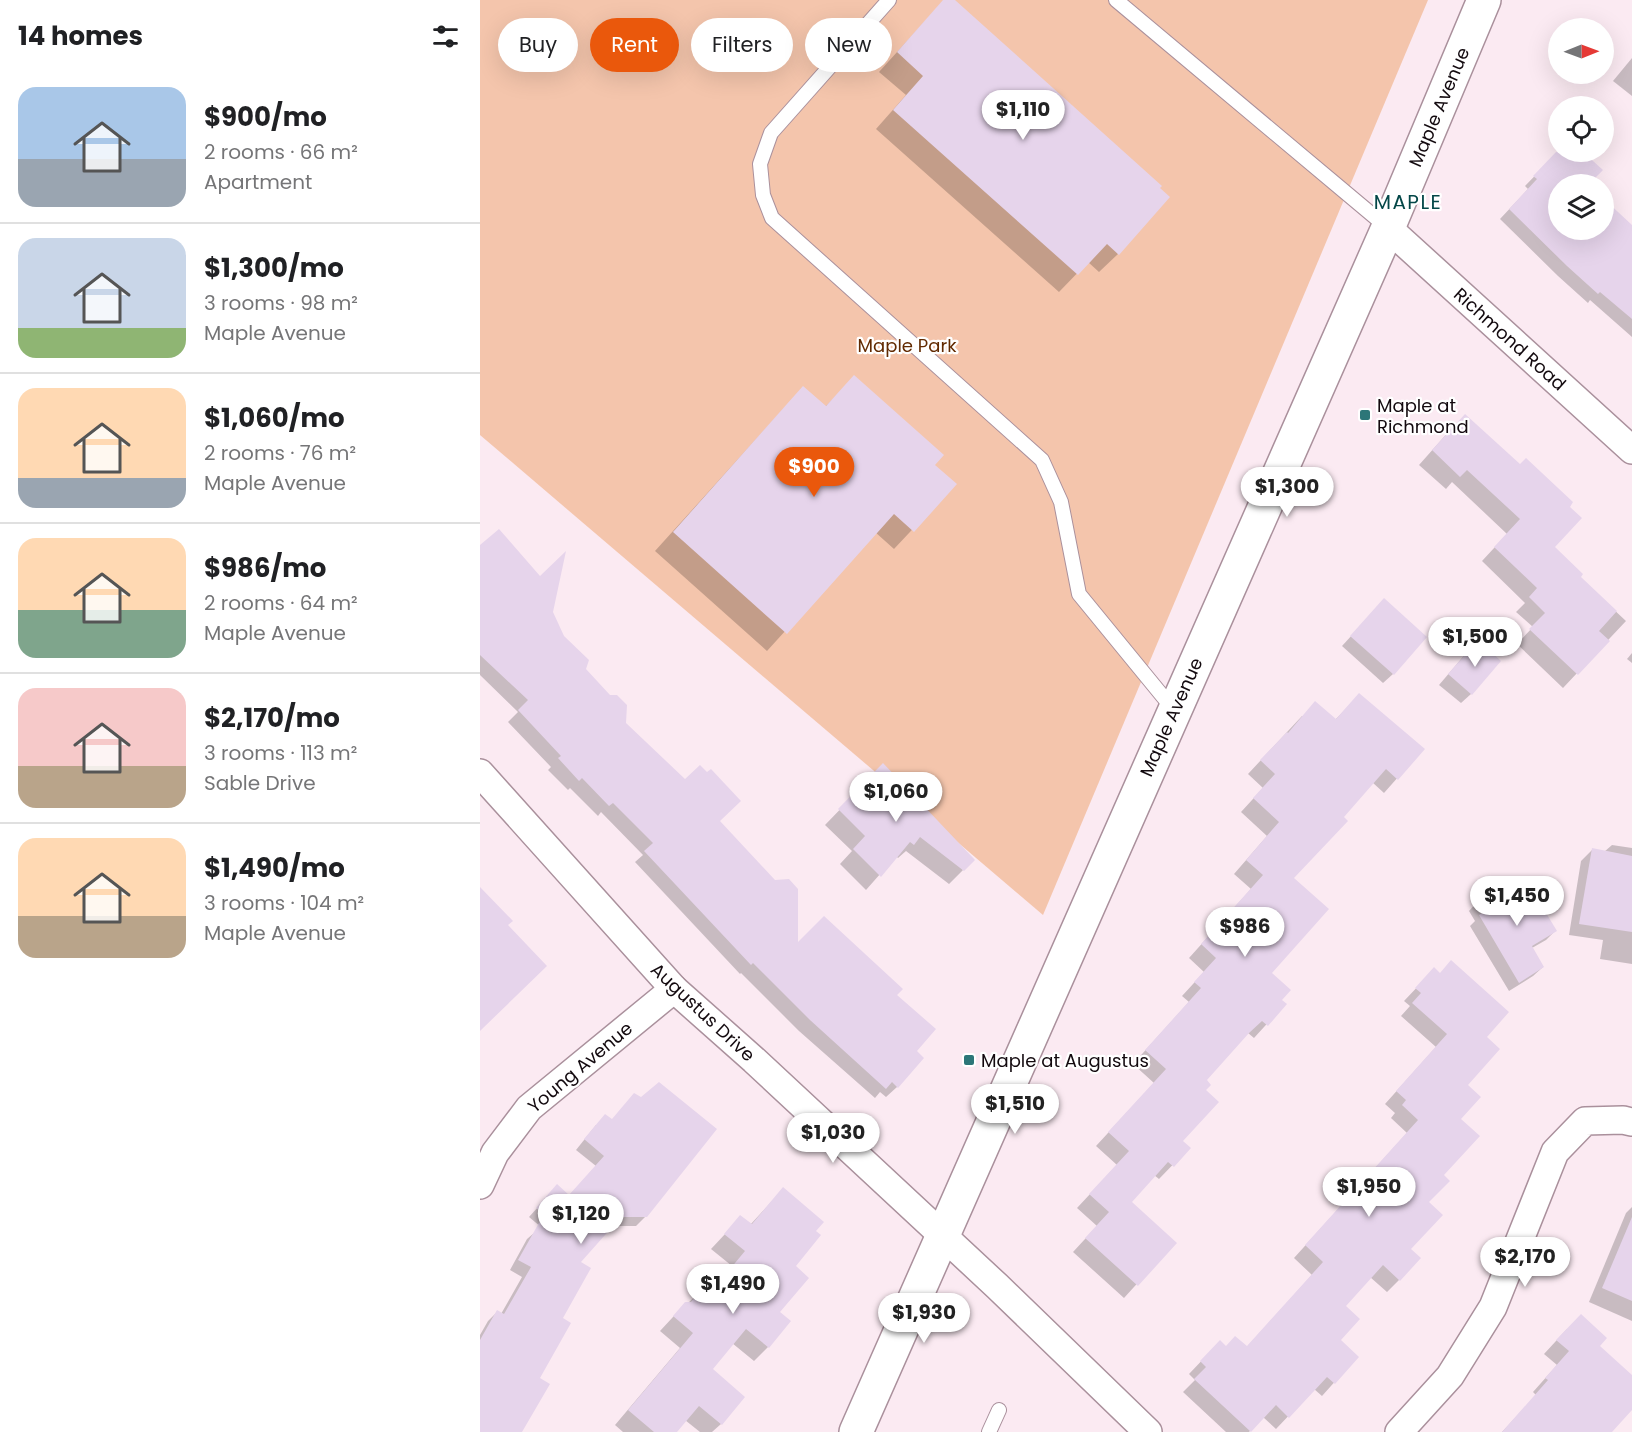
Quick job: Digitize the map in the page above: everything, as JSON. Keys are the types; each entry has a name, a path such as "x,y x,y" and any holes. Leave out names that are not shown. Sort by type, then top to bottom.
{"main road":[{"name":"Maple Avenue","path":"856,1432 1388,228 1484,0"}],"street":[{"name":"Richmond Road","path":"1388,228 1632,450"},
{"name":"Augustus Drive","path":"480,773 674,989 942,1235 1148,1432"},
{"name":"Young Avenue","path":"480,1185 495,1153 529,1108 674,989"},
{"path":"1399,1432 1450,1377 1493,1307 1555,1152 1585,1121 1623,1120 1632,1122"}],"lane":[{"path":"889,0 771,133 760,164 763,195 772,218 1042,460 1061,502 1079,594 1174,710"},
{"path":"1116,0 1388,228"},
{"path":"989,1432 999,1410"}],"green space":[{"name":"Maple Park","path":"480,0 1428,0 1043,915 480,435"}],"building":[{"path":"943,0 955,0 1162,186 1160,188 1170,197 1119,255 1107,244 1078,275 893,110 923,76 897,52"},
{"path":"1548,160 1594,162 1603,170 1599,174 1548,174 1548,240 1614,240 1614,208 1632,225 1632,319 1600,292 1598,294 1509,209 1537,179 1533,176"},
{"path":"854,375 944,455 935,465 957,484 914,532 894,514 787,634 673,532 803,386 826,406"},
{"path":"1465,414 1520,464 1526,458 1573,502 1570,507 1582,518 1555,547 1583,574 1581,577 1617,611 1599,631 1610,641 1578,675 1529,629 1545,613 1529,597 1537,588 1494,547 1520,519 1467,470 1460,477 1432,450"},
{"path":"499,529 540,576 566,551 553,612 564,636 589,660 586,669 610,695 617,695 627,705 626,723 685,779 700,765 707,772 711,769 741,801 720,821 775,880 789,879 798,889 798,942 824,916 903,989 897,995 936,1029 917,1051 924,1058 898,1088 892,1082 886,1089 810,1020 753,963 751,965 644,851 653,843 613,803 609,806 582,778 579,781 558,758 561,756 518,710 528,700 480,655 480,545"},
{"path":"1384,598 1427,637 1394,675 1350,636"},
{"path":"1478,640 1501,661 1472,695 1448,674"},
{"path":"1359,693 1425,749 1398,780 1386,769 1344,817 1348,821 1294,878 1329,909 1272,973 1291,990 1282,1000 1287,1004 1268,1026 1262,1021 1249,1033 1207,1080 1211,1085 1206,1090 1219,1102 1183,1141 1191,1148 1174,1167 1168,1162 1132,1202 1177,1243 1138,1286 1085,1238 1109,1212 1089,1194 1129,1151 1108,1132 1166,1069 1145,1050 1201,988 1194,982 1216,958 1201,944 1263,875 1246,860 1279,822 1253,798 1275,774 1260,760 1288,733 1315,701 1336,719"},
{"path":"883,763 975,860 964,871 920,837 914,845 910,842 881,877 853,849 865,836 838,809"},
{"path":"1592,848 1632,856 1632,932 1579,924"},
{"path":"1507,882 1514,894 1529,885 1557,931 1532,946 1544,967 1519,983 1479,915 1484,912 1477,900"},
{"path":"480,887 513,921 508,925 547,966 480,1031"},
{"path":"1451,960 1509,1012 1487,1037 1500,1049 1468,1085 1481,1097 1461,1119 1480,1136 1444,1175 1450,1181 1429,1202 1443,1215 1411,1249 1421,1258 1400,1281 1383,1265 1346,1306 1360,1319 1341,1340 1359,1357 1335,1384 1327,1377 1289,1418 1276,1405 1251,1432 1194,1379 1206,1367 1200,1361 1220,1340 1226,1346 1235,1336 1247,1346 1323,1262 1305,1245 1418,1120 1402,1105 1406,1100 1396,1091 1447,1034 1412,1003 1421,993 1415,988 1434,967 1440,973"},
{"path":"659,1082 717,1129 647,1217 621,1217 581,1262 591,1268 563,1318 571,1323 540,1378 550,1384 522,1432 480,1432 480,1340 497,1310 504,1314 531,1267 518,1260 544,1214 536,1208 557,1184 569,1195 604,1156 584,1139 605,1114 612,1119 634,1093 641,1097"},
{"path":"783,1187 824,1222 816,1231 821,1235 796,1266 809,1278 780,1312 791,1321 769,1348 746,1329 713,1369 745,1397 722,1425 699,1406 677,1432 654,1432 628,1410 693,1333 673,1316 685,1302 691,1302 703,1287 710,1293 745,1251 724,1234 740,1215 752,1224"},
{"path":"1632,1217 1632,1301 1602,1288"},
{"path":"1581,1314 1607,1338 1600,1346 1632,1375 1632,1410 1612,1432 1502,1432 1548,1380 1545,1378 1569,1351 1556,1340"}],"place":[{"name":"Maple at Richmond","path":"1365,415"},
{"name":"Maple at Augustus","path":"969,1060"}],"district":[{"name":"MAPLE","path":"1408,202"}]}
